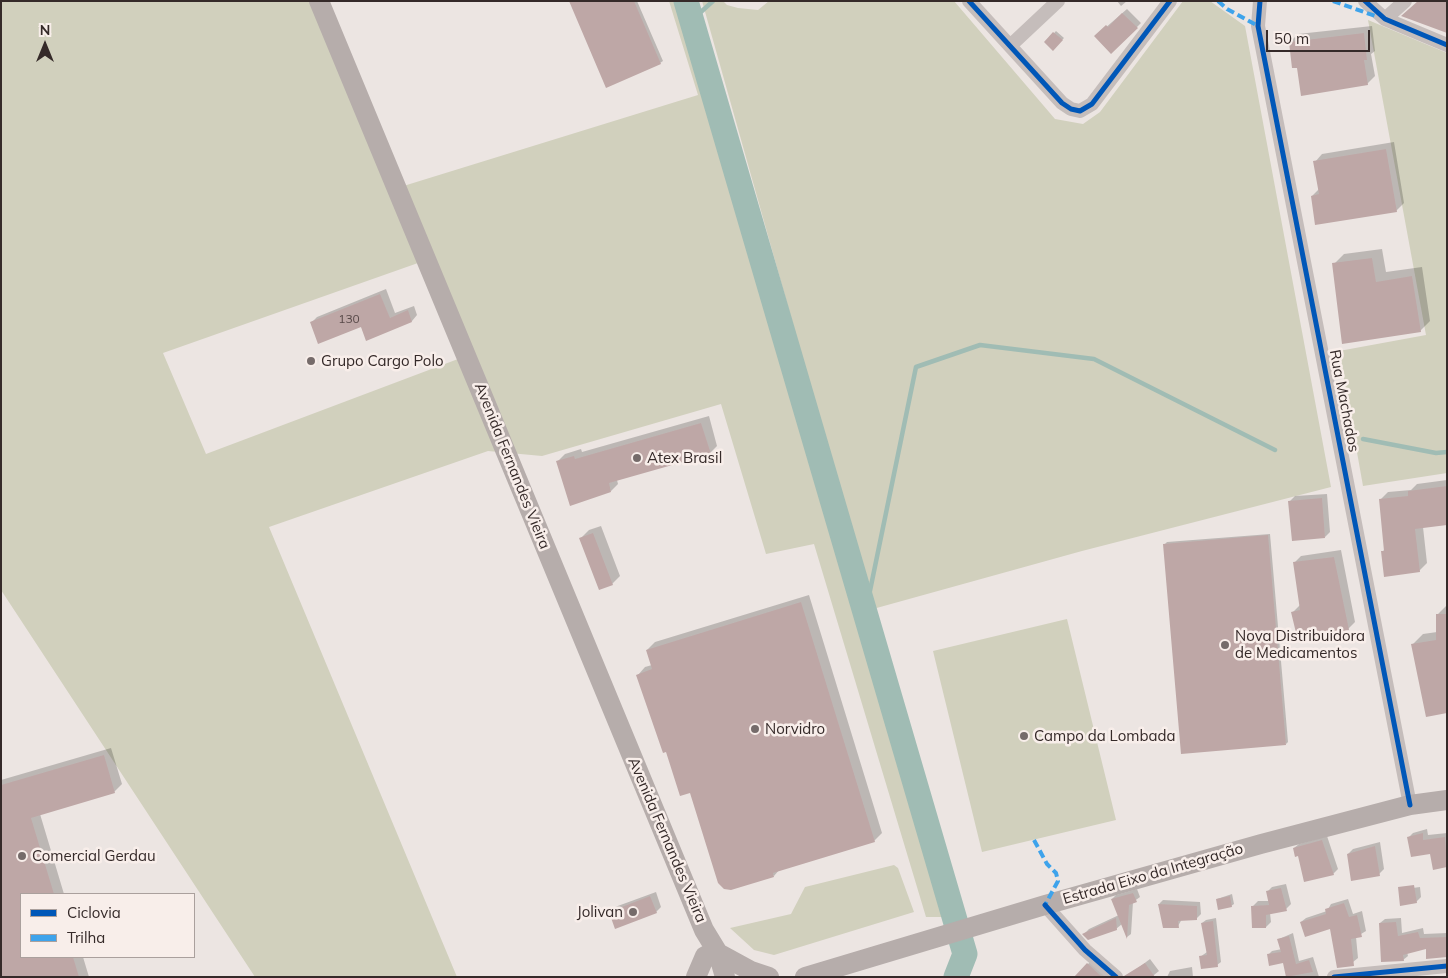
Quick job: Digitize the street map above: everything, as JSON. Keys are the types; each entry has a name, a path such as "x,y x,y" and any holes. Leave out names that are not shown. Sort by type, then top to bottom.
{"main road":[{"name":"Avenida Fernandes Vieira","path":"319,1 704,930 711,955 711,977"},
{"name":"Estrada Eixo da Integração","path":"805,977 1045,905 1410,805 1447,800"},
{"name":"Avenida Fernandes Vieira","path":"711,955 725,977"},
{"path":"696,977 711,955 769,977"}],"street":[{"path":"970,1 1062,103 1071,109 1080,111 1092,104 1170,1"},
{"path":"1010,46 1058,1"},
{"name":"Rua Machados","path":"1260,1 1258,26 1410,805"},
{"path":"1365,1 1385,19 1447,46"},
{"path":"1385,19 1405,1"},
{"path":"1045,905 1085,950 1116,977"},
{"path":"1334,977 1447,966"}],"green space":[{"path":"1,1 320,1 397,188 698,95 669,1 686,1 954,917 926,917 814,544 766,554 721,404 542,456 488,451 269,527 457,977 255,977 1,590","holes":["418,263 466,356 206,454 163,353"]},
{"path":"702,1 723,1 727,5 738,8 758,10 769,1 954,1 1055,119 1083,124 1100,112 1183,1 1210,1 1245,26 1331,487 1082,551 873,609"},
{"path":"1368,20 1447,53 1447,473 1363,486 1339,351 1426,335"},
{"name":"Campo da Lombada","path":"1067,619 1116,820 982,852 933,651"},
{"path":"894,865 898,868 914,912 774,955 754,950 730,928 791,914 805,887"}],"building":[{"path":"569,1 634,1 661,64 606,88"},
{"path":"1418,1 1447,1 1447,33 1401,16"},
{"path":"1122,13 1138,28 1111,54 1094,36 1106,25 1108,27"},
{"path":"1053,32 1063,40 1053,51 1044,42"},
{"path":"1364,33 1367,60 1364,60 1368,85 1301,96 1297,68 1292,68 1289,42"},
{"path":"1386,149 1397,212 1315,225 1311,196 1319,194 1313,161"},
{"path":"1372,258 1376,282 1412,276 1421,332 1342,344 1332,263"},
{"path":"380,294 390,318 408,310 412,322 366,341 361,327 318,344 310,322"},
{"path":"701,423 711,454 609,483 611,492 570,506 556,461 574,456 575,459"},
{"path":"1447,486 1447,525 1415,529 1420,572 1384,577 1381,551 1384,551 1379,499 1408,496 1408,491"},
{"path":"1322,498 1325,538 1292,541 1288,501"},
{"path":"593,533 613,585 599,590 579,538"},
{"name":"Nova Distribuidora de Medicamentos","path":"1268,535 1286,745 1181,754 1163,544"},
{"path":"1334,557 1349,630 1298,641 1291,612 1300,610 1293,562"},
{"name":"Norvidro","path":"801,602 875,842 773,873 774,877 731,890 724,889 718,883 690,793 680,796 666,752 663,753 636,675 652,669 646,650"},
{"path":"1436,614 1447,614 1447,713 1426,717 1411,644 1436,640"},
{"name":"Comercial Gerdau","path":"104,755 115,793 31,818 54,893 20,893 20,958 73,958 79,977 1,977 1,785"},
{"path":"1423,833 1423,840 1445,837 1447,867 1433,870 1430,854 1411,857 1407,837"},
{"path":"1322,840 1334,875 1304,882 1298,856 1295,857 1293,848"},
{"path":"1375,846 1380,876 1351,881 1347,854"},
{"path":"1414,885 1417,903 1400,906 1398,887"},
{"path":"1281,888 1287,911 1266,915 1266,928 1252,928 1251,906 1269,905 1266,891"},
{"path":"1133,893 1137,902 1129,905 1127,939 1111,899"},
{"name":"Jolivan","path":"650,896 657,913 615,929 609,912"},
{"path":"1230,896 1232,907 1218,910 1216,899"},
{"path":"1344,903 1349,917 1357,915 1362,937 1351,939 1354,966 1337,968 1330,929 1305,937 1300,922 1326,914 1325,909"},
{"path":"1158,904 1197,906 1197,920 1178,921 1179,928 1163,928"},
{"path":"1116,918 1117,930 1088,940 1082,934"},
{"path":"1213,921 1218,967 1201,969 1199,956 1207,955 1201,923"},
{"path":"1396,922 1398,936 1418,932 1420,938 1447,937 1447,957 1426,959 1426,949 1403,955 1404,961 1381,962 1379,923"},
{"path":"1289,936 1296,964 1309,960 1313,972 1286,977 1283,963 1269,966 1267,954 1281,952 1277,939"},
{"path":"1087,963 1102,977 1074,977"},
{"path":"1145,963 1155,977 1124,976"}],"waterway":[{"path":"686,1 965,954 956,977"},
{"path":"692,20 713,1"},
{"path":"865,615 916,367 980,345 1094,359 1275,450"},
{"path":"1363,439 1436,453 1447,452"}],"marked path":[{"path":"1218,1 1227,9 1258,26"},
{"path":"1333,1 1378,17"},
{"path":"1034,840 1047,864 1056,873 1058,881 1045,905"}],"cycle path":[{"path":"969,1 1062,103 1071,109 1080,111 1092,104 1170,1"},
{"path":"1260,1 1258,26 1410,805"},
{"path":"1365,1 1385,19 1447,45"},
{"path":"1045,905 1085,950 1116,977"},
{"path":"1334,977 1447,966"}],"place":[{"name":"Grupo Cargo Polo","path":"311,361"},
{"name":"Atex Brasil","path":"637,458"},
{"name":"Nova Distribuidora de Medicamentos","path":"1225,645"},
{"name":"Norvidro","path":"755,729"},
{"name":"Campo da Lombada","path":"1024,736"},
{"name":"Comercial Gerdau","path":"22,856"},
{"name":"Jolivan","path":"633,912"}]}
